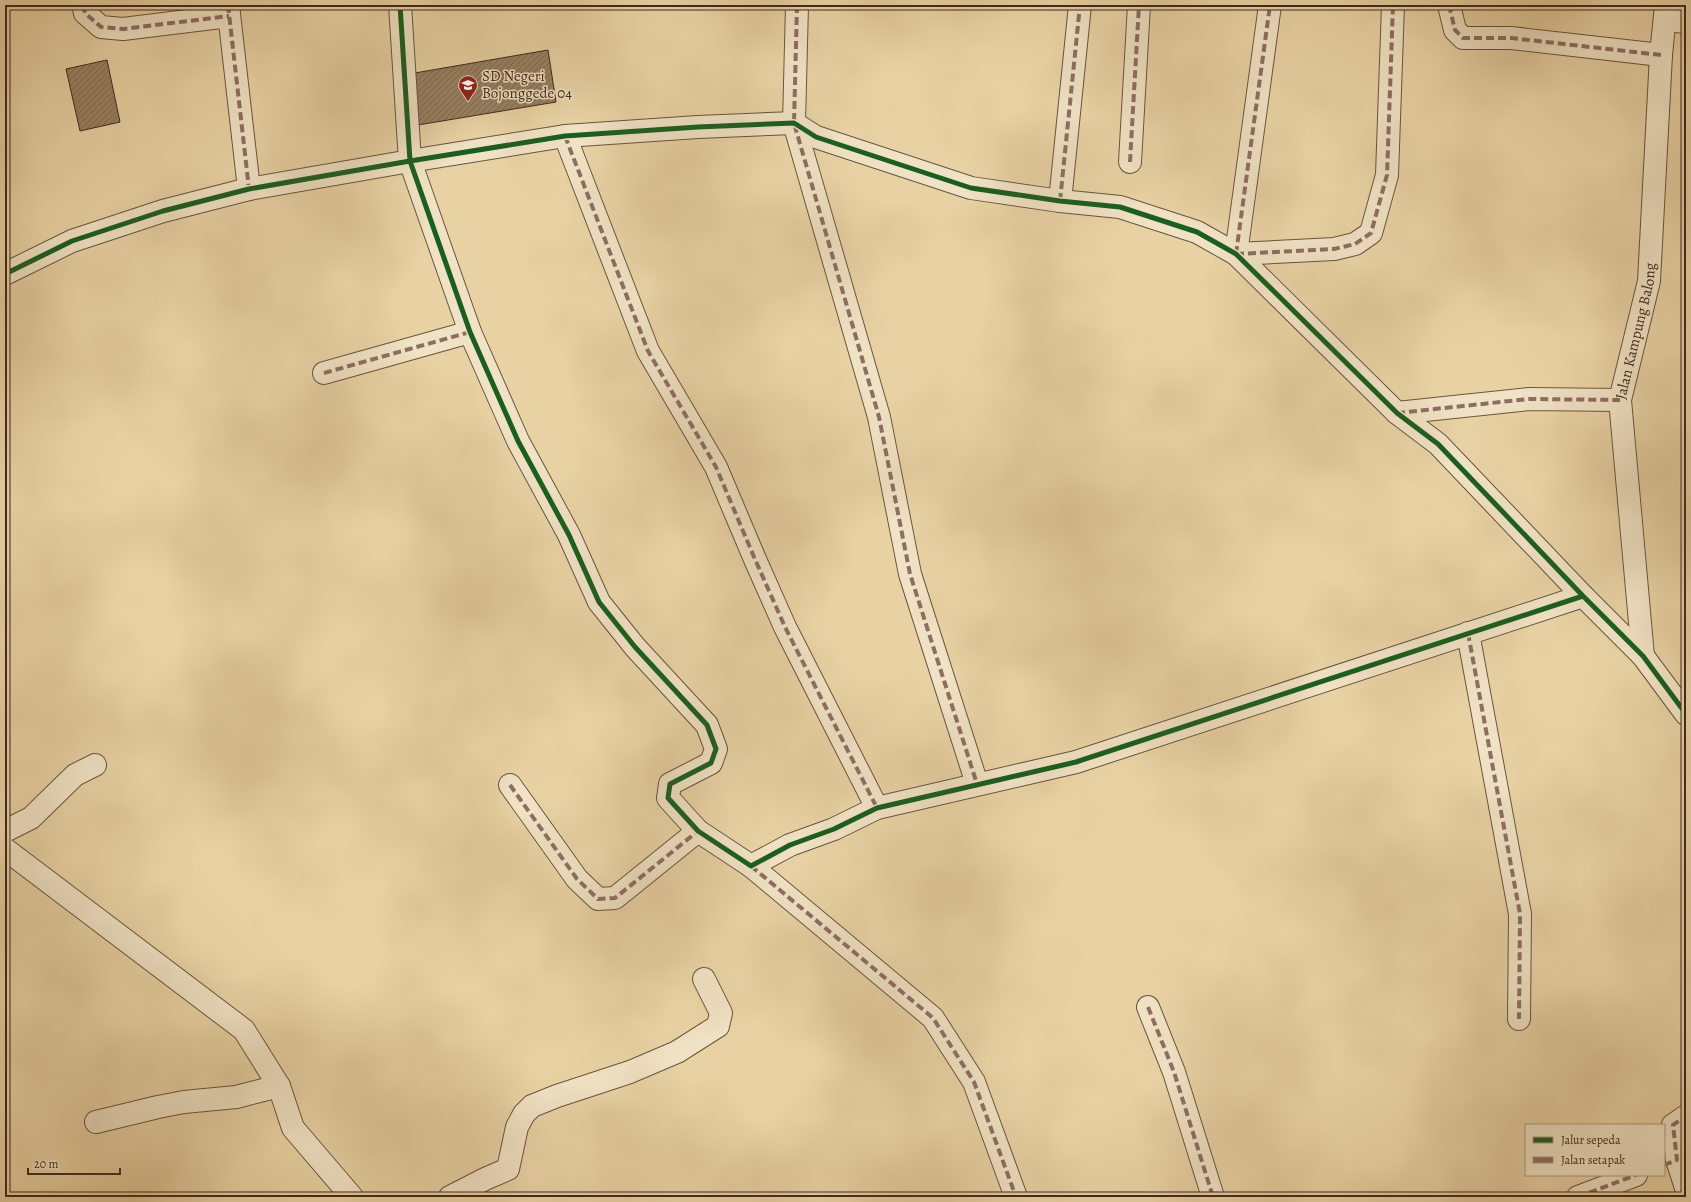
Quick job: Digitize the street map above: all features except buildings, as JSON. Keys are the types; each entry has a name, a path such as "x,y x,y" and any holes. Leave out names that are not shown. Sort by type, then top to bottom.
{"street":[{"path":"83,5 85,13 101,27 123,29 228,11 249,189"},
{"path":"400,5 410,161 470,332 518,441 569,535 600,602 635,647 707,725 716,749 711,763 670,784 668,798 698,831 751,866 933,1018 974,1082 1016,1197"},
{"path":"797,5 794,123 879,417 910,574 946,692 977,784"},
{"path":"1060,201 1080,5"},
{"path":"1130,162 1139,5"},
{"path":"1236,254 1270,5"},
{"path":"1236,254 1334,249 1355,244 1371,233 1387,175 1393,5"},
{"path":"1449,5 1455,30 1463,38 1511,38 1661,55"},
{"name":"Jalan Kampung Balong","path":"1642,656 1620,400 1649,280 1661,55 1673,16"},
{"path":"5,274 72,241 163,211 249,189 565,136 698,127 794,123 816,137 971,188 1060,201 1120,207 1197,232 1236,254 1397,413 1438,444 1642,656 1686,714"},
{"path":"565,136 648,352 716,467 754,557 786,627 877,808"},
{"path":"324,373 470,332"},
{"path":"1397,413 1529,399 1620,400"},
{"path":"751,866 790,845 834,829 877,808 1076,762 1583,596"},
{"path":"1468,633 1520,914 1519,1019"},
{"path":"5,831 30,818 75,775 95,765"},
{"path":"510,785 578,879 598,899 616,898 698,831"},
{"path":"5,849 244,1030 279,1086 293,1128 352,1197"},
{"path":"450,1197 508,1169 517,1127 524,1114 532,1106 643,1067 677,1052 718,1026 721,1013 704,979"},
{"path":"1148,1007 1174,1072 1213,1197"},
{"path":"96,1122 158,1106 236,1097 279,1086"},
{"path":"1686,1116 1673,1125 1670,1162 1686,1188"},
{"path":"1578,1197 1633,1176"}],"marked path":[{"path":"83,5 85,13 101,27 123,29 229,16"},
{"path":"228,5 249,189"},
{"path":"797,5 794,123 879,417 910,574 977,784"},
{"path":"1060,201 1080,5"},
{"path":"1130,162 1139,5"},
{"path":"1236,254 1270,5"},
{"path":"1236,254 1334,249 1355,244 1371,233 1387,175 1393,5"},
{"path":"1449,5 1455,30 1463,38 1511,38 1661,55"},
{"path":"565,136 648,351 716,467 785,627 877,808"},
{"path":"324,373 470,332"},
{"path":"1397,413 1529,399 1620,400"},
{"path":"1468,633 1520,914 1519,1019"},
{"path":"510,785 577,879 598,899 615,898 698,831"},
{"path":"751,866 933,1018 974,1082 1016,1197"},
{"path":"1148,1007 1174,1072 1213,1197"},
{"path":"1665,1165 1677,1160 1673,1125 1686,1116"},
{"path":"1578,1197 1633,1176"}],"cycle path":[{"path":"400,5 410,161 470,332 518,441 569,535 599,602 635,647 707,725 716,749 711,763 670,784 668,798 698,831 751,866 790,845 834,829 877,808 1076,762 1583,596"},
{"path":"5,274 72,241 163,211 249,189 565,136 698,127 794,123 816,137 971,188 1060,201 1120,207 1197,232 1236,254 1397,413 1438,444 1583,596 1643,656 1686,714"}],"place":[{"name":"SD Negeri Bojonggede 04","path":"468,102"}]}
